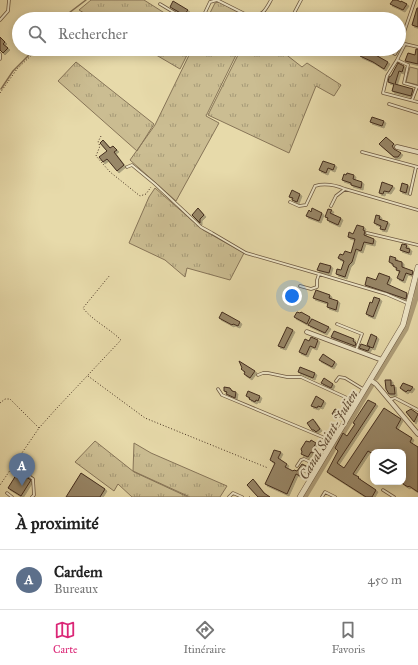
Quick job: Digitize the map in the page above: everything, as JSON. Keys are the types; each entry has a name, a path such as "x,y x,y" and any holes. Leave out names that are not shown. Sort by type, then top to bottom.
{"street":[{"path":"397,147 418,152"},
{"path":"300,497 403,324 418,267"},
{"path":"307,332 382,360"},
{"path":"370,380 376,384 418,434"}],"lane":[{"path":"0,20 8,11 9,0"},
{"path":"205,12 210,2 217,0 243,12"},
{"path":"264,12 271,0"},
{"path":"295,12 301,0"},
{"path":"406,25 415,0"},
{"path":"160,4 173,12"},
{"path":"406,44 418,48"},
{"path":"400,56 387,76 383,92 418,102"},
{"path":"397,60 408,65 404,83 417,87 412,100"},
{"path":"389,104 418,112"},
{"path":"362,152 417,167 410,194"},
{"path":"127,167 132,165 202,226 246,253 386,294 409,303"},
{"path":"290,202 299,206 306,205 315,186 322,184 337,186 418,210"},
{"path":"331,206 336,196 345,189"},
{"path":"367,233 418,245"},
{"path":"300,286 311,289 317,287 319,274"},
{"path":"337,324 362,334 356,350"},
{"path":"258,375 268,373 287,377 301,377 357,403"},
{"path":"336,381 339,377 345,378 364,390"},
{"path":"218,389 222,395 334,441"},
{"path":"389,400 395,398 418,410"},
{"path":"298,466 301,460 304,459 319,466"},
{"path":"22,471 33,479 34,495 32,497"},
{"path":"383,490 394,497"},
{"path":"322,497 325,492 335,497"},
{"path":"7,493 12,497"},
{"path":"229,497 233,493 242,497"}],"path":[{"path":"0,93 17,69 31,56"},
{"path":"101,136 98,139 100,146 96,156 110,172 140,196 146,194 155,184"},
{"path":"0,485 39,428 121,340 116,334 88,314 83,308 110,274"},
{"path":"87,375 145,418 268,468"},
{"path":"0,403 5,399 10,399 39,428"}],"green space":[{"path":"91,0 144,0 163,12 82,12 79,10"},
{"path":"219,2 238,12 210,12 215,3"},
{"path":"158,56 186,56 180,69"},
{"path":"189,56 236,56 206,116 219,123 176,201 130,160 155,125"},
{"path":"238,56 288,56 302,67 307,63 341,85 334,96 316,86 289,153 208,115"},
{"path":"76,62 154,124 137,151 58,81"},
{"path":"410,67 418,69 418,85 406,82"},
{"path":"155,188 203,230 244,253 230,280 187,268 185,277 165,260 129,243 149,197"},
{"path":"95,441 134,472 188,497 132,497 118,484 114,491 75,462"},
{"path":"134,443 151,453 227,486 220,497 190,497 133,471"}],"building":[{"path":"393,0 401,1 407,4 403,10 390,4"},
{"path":"173,1 188,10 186,12 179,12 170,7"},
{"path":"418,8 418,27 412,25"},
{"path":"0,37 5,42 3,44 8,48 3,53 0,50"},
{"path":"416,49 418,49 418,64 405,61 408,53 415,55"},
{"path":"360,56 377,56 388,62 384,69"},
{"path":"398,63 404,66 402,72 399,71 395,84 413,89 411,96 392,91 394,84 388,82 389,77"},
{"path":"372,117 384,121 382,126 370,122"},
{"path":"386,137 394,144 392,146 394,149 401,153 398,157 394,157 379,144"},
{"path":"103,140 110,148 113,146 117,150 114,152 124,165 117,171 107,159 103,162 99,157 107,151 100,143"},
{"path":"323,161 335,165 333,170 328,168 326,173 319,170"},
{"path":"347,173 354,175 353,179 362,182 361,188 342,180 344,174 346,175"},
{"path":"382,182 393,186 389,192 384,191 383,194 379,193"},
{"path":"402,183 408,185 406,193 400,191"},
{"path":"292,190 300,194 297,202 292,200 293,198 289,197"},
{"path":"198,208 204,215 200,219 200,223 192,215"},
{"path":"312,208 322,213 319,221 306,216 309,210 311,212"},
{"path":"328,209 332,210 330,213 341,218 338,225 327,220 328,218 325,217"},
{"path":"376,215 380,216 379,219 388,222 385,230 380,229 381,226 374,223"},
{"path":"357,225 364,227 364,235 374,239 373,244 364,242 361,251 356,249 345,277 336,274 337,269 341,270 344,261 338,258 340,254 343,255 345,251 351,253 355,239 348,237 349,232 353,234"},
{"path":"402,244 407,245 406,248 410,249 409,253 400,250"},
{"path":"390,256 396,258 395,260 402,262 402,267 413,271 412,275 406,273 403,281 397,278 400,271 396,270 397,268 389,262"},
{"path":"320,263 331,266 329,273 317,270"},
{"path":"379,273 390,277 387,284 407,293 406,299 365,285 367,277 376,280"},
{"path":"316,290 330,295 329,298 338,301 336,310 327,307 328,303 313,298"},
{"path":"374,297 380,299 373,317 366,314 370,302 372,303"},
{"path":"222,312 240,322 238,326 232,325 219,318"},
{"path":"297,312 301,312 310,317 307,324 294,317"},
{"path":"312,319 329,327 325,333 308,325"},
{"path":"287,327 293,330 284,348 278,346"},
{"path":"334,331 354,339 353,341 356,343 355,346 331,337"},
{"path":"371,334 377,337 373,348 367,345"},
{"path":"311,337 318,340 315,348 310,346 306,355 299,352 305,339 309,341"},
{"path":"361,344 370,347 368,351 359,348"},
{"path":"323,354 335,362 332,367 319,360"},
{"path":"239,361 255,371 250,378 244,374 245,372 241,369 242,368"},
{"path":"300,367 315,373 313,378 298,372"},
{"path":"324,378 333,384 331,388 321,383"},
{"path":"385,380 391,380 391,386 394,385 395,394 389,394 386,389"},
{"path":"403,383 413,387 410,391 408,390 406,392 400,388"},
{"path":"224,387 230,388 232,391 236,392 235,398 226,394 227,392 224,391"},
{"path":"248,391 260,396 258,401 256,400 255,402 246,396"},
{"path":"316,396 324,401 321,407 318,406 317,408 311,406"},
{"path":"368,400 376,404 337,463 344,468 384,408 401,419 396,428 412,438 410,442 418,447 418,492 405,485 406,485 406,449 370,449 370,452 368,451 353,474 376,490 372,497 366,497 327,472 338,451 335,448 343,433 347,436 355,424 353,423"},
{"path":"335,409 345,413 342,419 332,414"},
{"path":"411,409 418,414 414,422 406,412"},
{"path":"313,419 320,429 316,432 312,430 307,423"},
{"path":"311,440 316,443 313,448 316,449 313,453 311,452 308,457 301,454 301,449 306,441 310,442"},
{"path":"274,450 281,452 278,458 287,464 285,467 293,471 297,471 302,464 308,467 306,472 302,470 300,476 296,474 287,494 265,484 275,463 270,460"},
{"path":"18,472 31,480 21,496 8,488"},
{"path":"81,473 105,489 100,497 66,497"},
{"path":"253,479 264,493 270,497 258,497 247,485"}],"waterway":[{"path":"70,12 86,0"},
{"path":"1,89 13,71 28,56"},
{"name":"Canal Saint-Julien","path":"376,378 406,329 416,298 418,284"},
{"name":"Canal Saint-Julien","path":"305,497 372,385"}],"place":[{"name":"Cardem","path":"22,486"}]}
